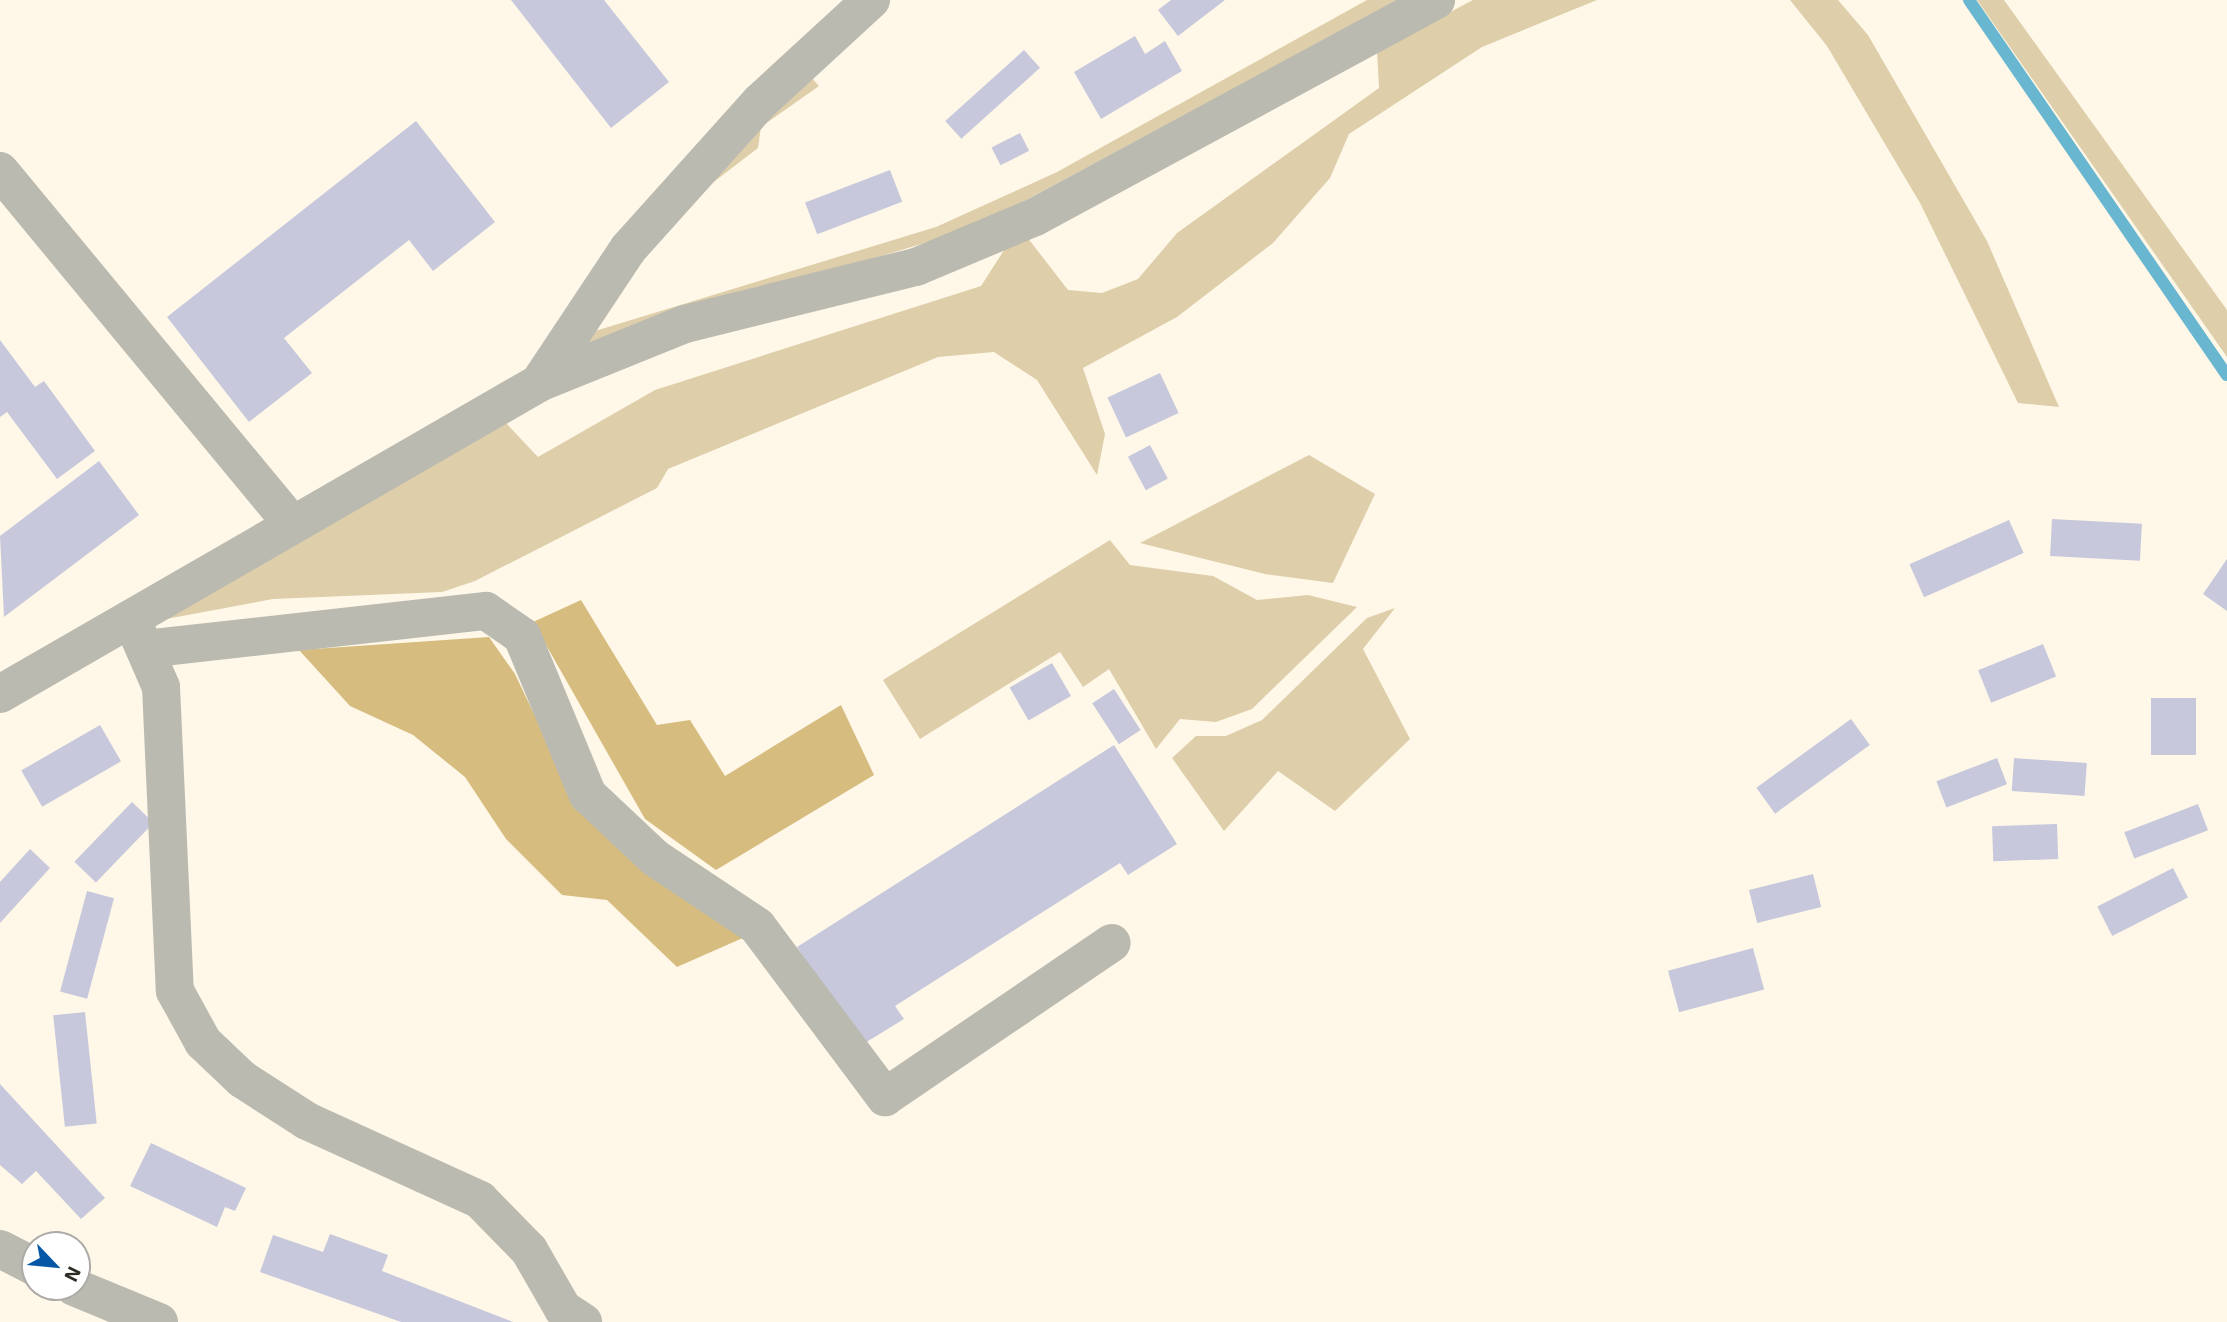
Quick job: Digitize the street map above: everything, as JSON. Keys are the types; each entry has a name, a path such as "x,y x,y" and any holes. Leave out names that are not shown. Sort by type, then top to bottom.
{"street":[{"path":"539,383 628,249 760,102 871,0"},
{"path":"0,694 138,633 292,524 539,383 685,324 916,267 1035,217 1436,0"},
{"path":"0,171 292,524"},
{"path":"138,633 486,611 522,636 588,795 655,858 757,926 885,1097 1112,943"},
{"path":"138,633 161,687 175,991 203,1042 242,1079 307,1121 480,1200 529,1250 563,1309 583,1322"},
{"path":"0,1249 21,1260"},
{"path":"91,1294 159,1322"}],"shaded area":[{"path":"1367,0 1399,0 972,229 585,344 582,333 611,286 695,185 740,135 811,77 819,86 761,127 758,148 702,191 624,279 595,331 936,227 1057,172"},
{"path":"1473,0 1597,0 1482,47 1349,134 1330,178 1273,243 1177,317 1083,368 1105,434 1097,475 1037,380 994,352 938,357 668,469 657,488 475,581 442,592 273,599 166,619 504,421 538,457 655,390 981,286 1006,247 1027,237 1068,290 1102,293 1138,279 1177,233 1379,88 1377,51"},
{"path":"1790,0 1838,0 1868,35 1987,241 2059,407 2018,403 1920,203 1827,46"},
{"path":"1977,0 2004,0 2227,310 2227,357"},
{"path":"1309,455 1375,494 1333,583 1265,574 1140,543"},
{"path":"1110,540 1130,565 1213,576 1257,600 1308,595 1357,607 1252,709 1216,722 1180,719 1156,749 1109,669 1083,687 1060,652 920,739 883,680"},
{"path":"581,600 657,725 690,720 725,776 841,705 874,775 716,870 645,819 533,622"},
{"path":"1395,608 1363,649 1410,739 1335,811 1278,771 1224,831 1172,758 1196,736 1226,736 1262,720 1367,618"},
{"path":"489,637 515,674 574,798 745,937 677,967 607,900 562,895 506,839 465,777 413,735 350,706 299,650"}],"building":[{"path":"511,0 604,0 669,82 611,128"},
{"path":"1171,0 1225,0 1178,36 1158,10"},
{"path":"1135,36 1145,54 1165,41 1182,71 1101,119 1074,72"},
{"path":"1024,50 1040,68 961,139 945,121"},
{"path":"416,121 495,222 433,271 409,240 284,338 312,373 249,422 167,317"},
{"path":"1020,133 1029,151 1001,165 991,148"},
{"path":"890,170 902,202 817,234 805,203"},
{"path":"0,340 35,387 44,381 95,451 57,479 7,412 0,417"},
{"path":"1160,373 1179,413 1126,437 1107,398"},
{"path":"1150,445 1168,479 1146,490 1128,457"},
{"path":"99,461 139,515 4,617 0,536"},
{"path":"2052,519 2142,524 2140,561 2050,556"},
{"path":"2009,520 2024,553 1924,597 1909,564"},
{"path":"2227,559 2227,611 2203,594"},
{"path":"2043,644 2056,676 1991,703 1978,670"},
{"path":"1052,663 1071,696 1029,720 1010,688"},
{"path":"1114,689 1141,730 1119,744 1092,703"},
{"path":"2151,698 2196,698 2196,755 2151,755"},
{"path":"1851,719 1870,745 1775,814 1756,788"},
{"path":"100,725 121,761 42,807 21,770"},
{"path":"1114,745 1177,844 1128,875 1120,863 895,1006 904,1019 860,1046 797,947"},
{"path":"1997,758 2007,784 1946,807 1936,781"},
{"path":"2014,758 2087,763 2085,796 2012,791"},
{"path":"132,802 154,823 96,883 74,862"},
{"path":"2198,804 2208,830 2134,858 2124,832"},
{"path":"2057,824 2058,859 1993,861 1992,826"},
{"path":"30,849 50,868 0,923 0,882"},
{"path":"2173,868 2188,897 2112,936 2097,907"},
{"path":"1813,874 1821,907 1757,923 1749,890"},
{"path":"87,891 114,898 87,999 60,991"},
{"path":"1753,948 1764,990 1679,1012 1668,971"},
{"path":"85,1012 97,1123 65,1127 53,1015"},
{"path":"0,1084 105,1198 81,1219 36,1171 22,1184 0,1165"},
{"path":"151,1143 246,1188 235,1211 225,1207 217,1227 130,1186"},
{"path":"330,1234 388,1255 382,1271 513,1322 401,1322 260,1272 273,1235 323,1252"}],"waterway":[{"path":"1969,0 2227,375"}]}
